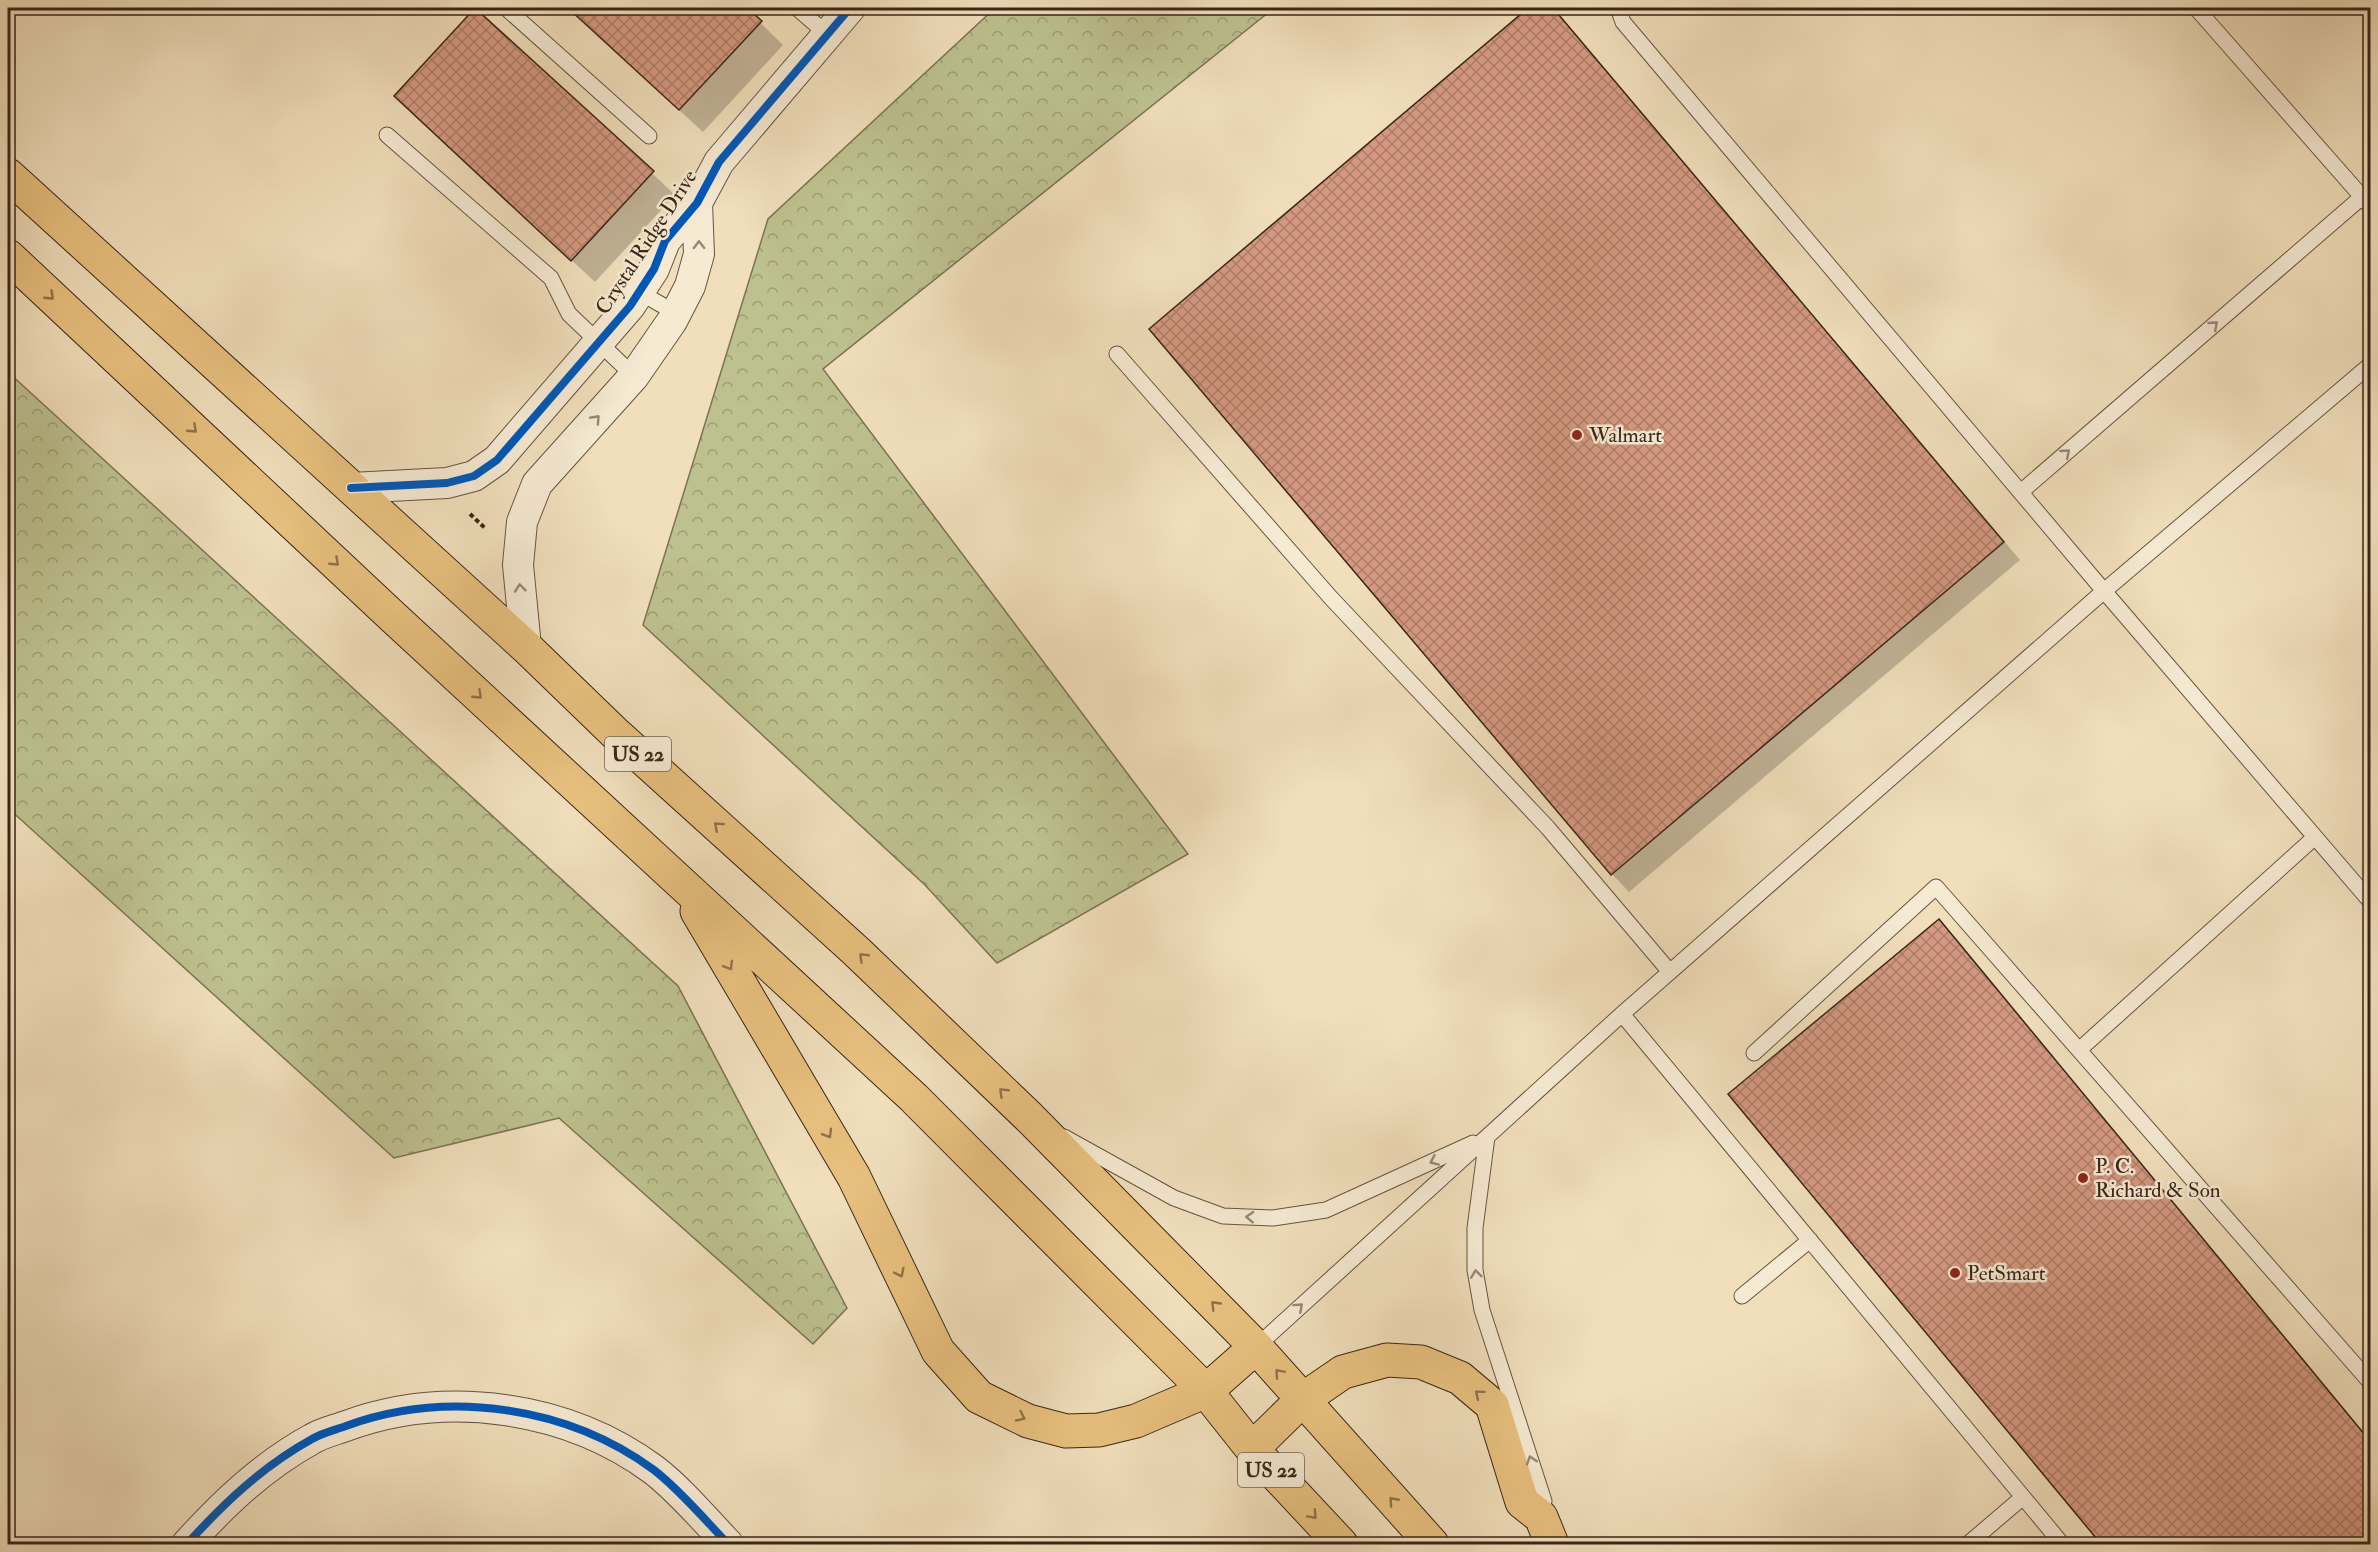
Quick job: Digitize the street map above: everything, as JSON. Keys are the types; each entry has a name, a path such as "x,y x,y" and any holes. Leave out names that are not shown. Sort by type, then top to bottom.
{"highway":[{"name":"US 22","path":"8,176 526,646 616,734 856,951 1030,1118 1256,1347 1432,1545"},
{"name":"US 22","path":"8,256 914,1098 1206,1391 1252,1449 1341,1545"},
{"path":"678,879 854,1178 938,1351 979,1397 1028,1421 1066,1431 1099,1430 1136,1421 1206,1391 1256,1347"},
{"path":"1252,1449 1302,1400 1343,1372 1387,1360 1421,1362 1460,1378 1492,1406 1522,1502 1546,1531"}],"street":[{"name":"Crystal Ridge Drive","path":"351,488 447,483 474,476 497,460 600,343 654,269 665,241 698,203 719,162 850,8"},
{"name":"Crystal Ridge Drive","path":"526,646 518,565 522,522 537,484 634,376 676,313 690,286 699,254 698,203"},
{"path":"187,1545 212,1517 261,1471 313,1438 374,1415 441,1406 501,1408 558,1422 609,1443 654,1471 728,1545"}],"lane":[{"path":"506,8 649,136"},
{"path":"797,8 827,34"},
{"path":"1618,8 1623,22 2022,491 2104,591 2370,901"},
{"path":"2022,491 2368,197 2196,8"},
{"path":"387,135 551,278 569,314 634,376"},
{"path":"639,292 676,313"},
{"path":"1117,354 1331,597 1548,828 1670,972"},
{"path":"1256,1347 1622,1014 2104,591 2370,365"},
{"path":"2079,1050 2315,837"},
{"path":"1754,1053 1936,887 2370,1382"},
{"path":"1622,1014 2062,1545"},
{"path":"1030,1118 1174,1198 1223,1216 1256,1218 1274,1218 1326,1210 1487,1137"},
{"path":"1487,1137 1475,1228 1475,1270 1482,1310 1544,1501 1546,1531"},
{"path":"1742,1296 1810,1240"},
{"path":"1968,1545 2022,1497"}],"path":[{"path":"469,513 492,535"}],"green space":[{"path":"995,8 1274,8 823,369 1188,854 997,963 925,885 643,625 768,219"},
{"path":"8,372 678,986 847,1308 813,1344 559,1118 394,1158 8,808"}],"building":[{"path":"475,8 654,171 571,261 394,96"},
{"path":"568,8 747,8 762,21 679,110"},
{"name":"Walmart","path":"1528,8 1553,8 2004,542 1611,875 1149,329"},
{"path":"1939,919 2370,1441 2370,1544 2101,1544 1728,1094"}],"cycle path":[{"path":"351,488 447,483 474,476 497,460 630,306 654,269 665,241 697,203 719,162 850,8"},
{"path":"187,1544 215,1514 261,1473 324,1433 385,1415 424,1408 465,1407 505,1410 545,1418 583,1431 620,1448 664,1478 728,1544"}],"place":[{"name":"Walmart","path":"1577,435"},
{"name":"P. C. Richard & Son","path":"2083,1178"},
{"name":"PetSmart","path":"1955,1273"}]}
